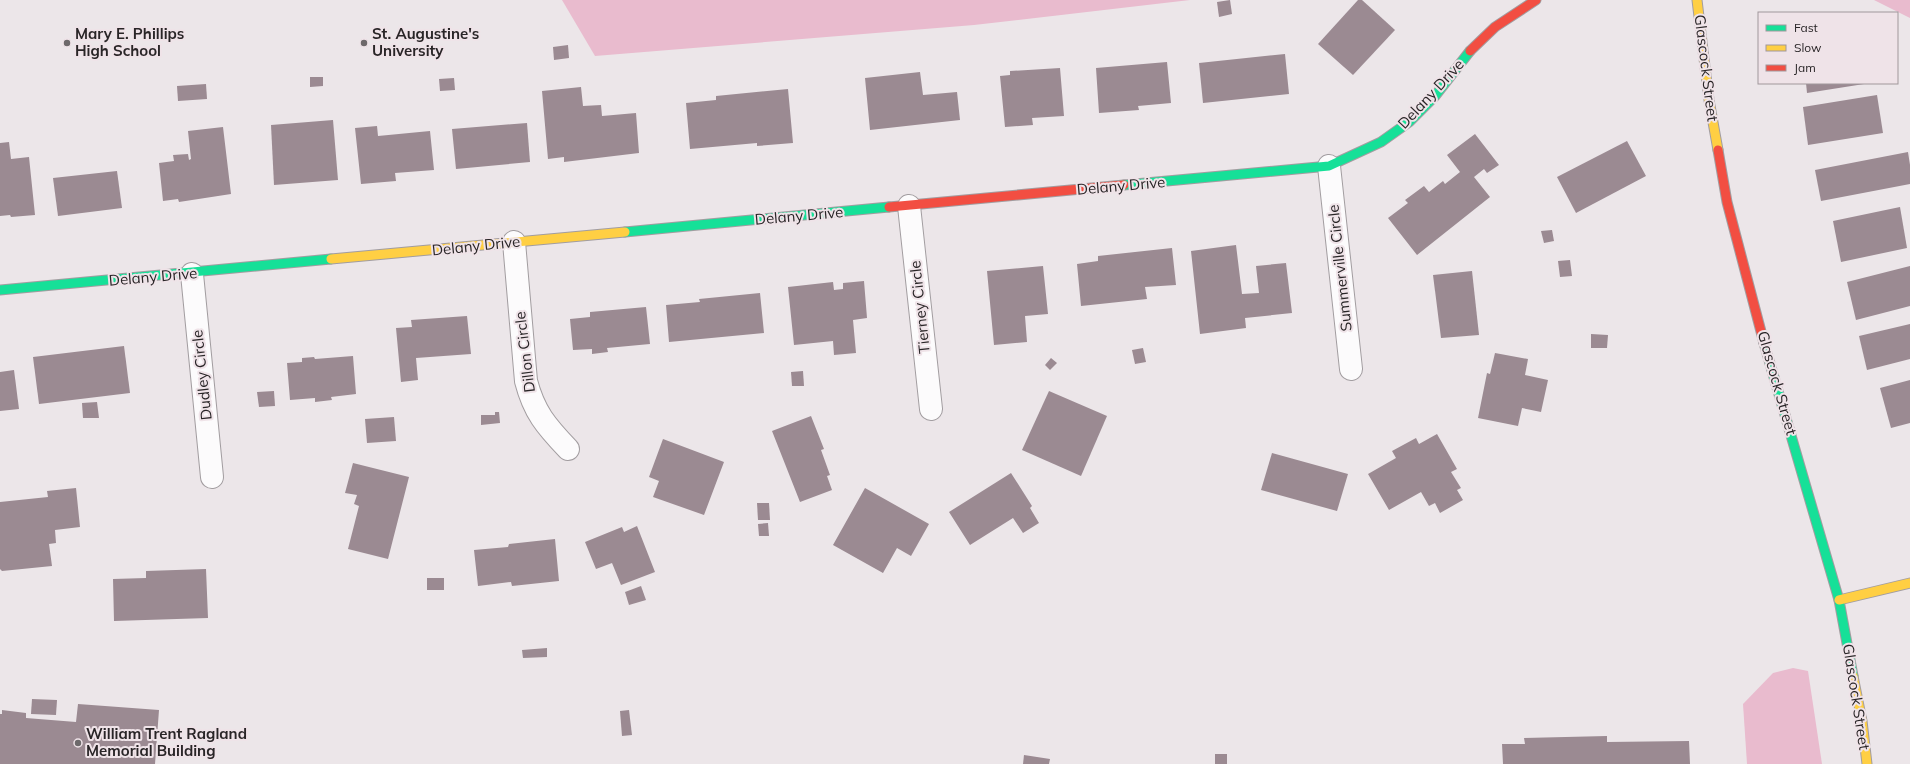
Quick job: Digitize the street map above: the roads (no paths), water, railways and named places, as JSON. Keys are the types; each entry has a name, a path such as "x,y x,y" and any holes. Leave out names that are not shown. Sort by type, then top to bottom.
{"street":[{"name":"Delany Drive","path":"0,290 192,274 514,242 1329,166 1379,144 1410,122 1445,85 1474,48 1506,17 1536,0"},
{"name":"Glascock Street","path":"1697,0 1709,100 1727,202 1752,300 1839,600 1862,721 1867,764"},
{"name":"Summerville Circle","path":"1329,166 1351,369"},
{"name":"Tierney Circle","path":"909,206 931,409"},
{"name":"Dillon Circle","path":"514,242 526,381 531,401 546,425 568,449"},
{"name":"Dudley Circle","path":"192,274 212,477"},
{"path":"1839,600 1910,583"}],"place":[{"name":"Mary E. Phillips High School","path":"67,43"},
{"name":"St. Augustine's University","path":"364,43"},
{"name":"William Trent Ragland Memorial Building","path":"78,743"}]}
